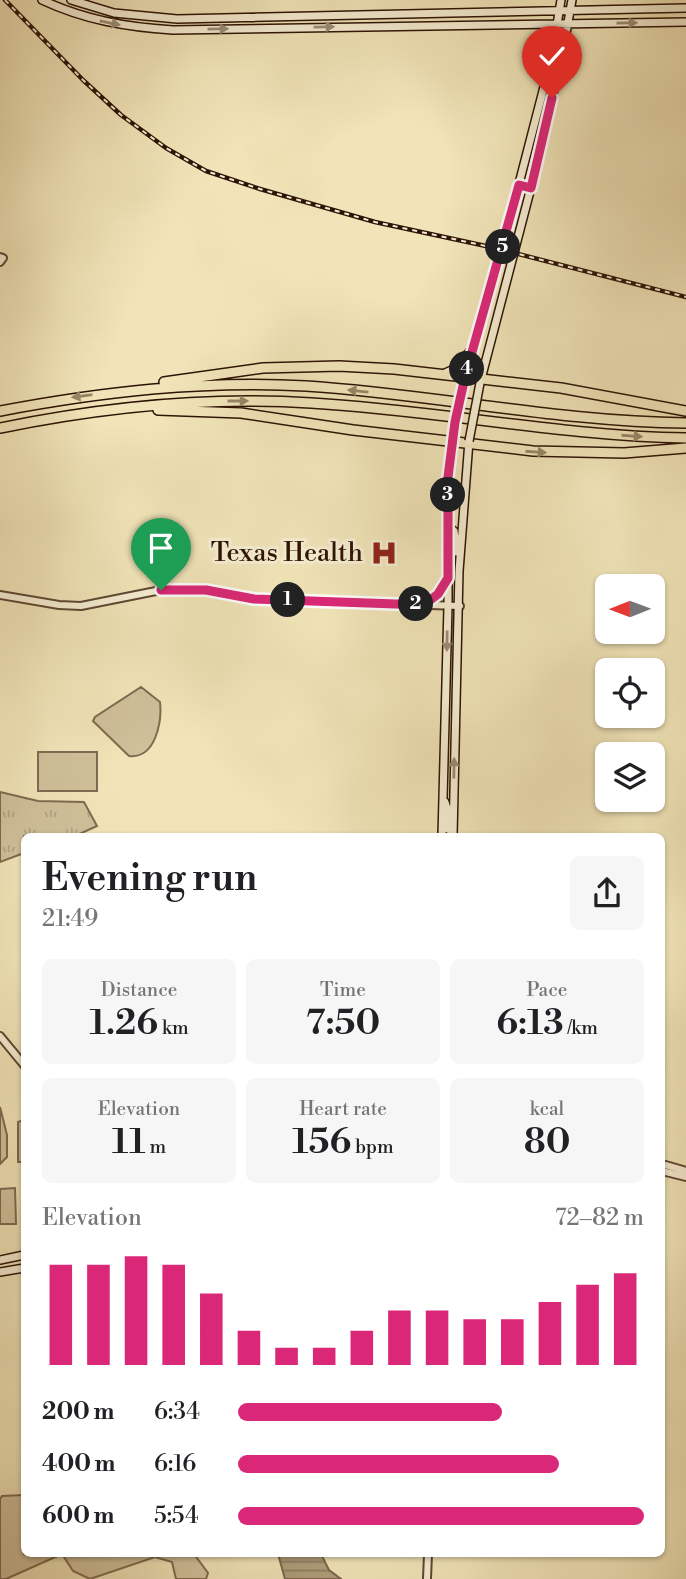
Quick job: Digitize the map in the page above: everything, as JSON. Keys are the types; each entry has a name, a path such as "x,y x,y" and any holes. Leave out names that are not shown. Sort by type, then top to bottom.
{"highway":[{"path":"0,411 197,376 281,367 339,366 443,374 480,381 575,390 686,411"},
{"path":"110,393 195,386 293,386 574,415 686,423"},
{"path":"1,427 72,414 176,403 286,401 597,433 686,438"},
{"path":"72,414 178,409 221,411 468,443 577,454 686,448"}],"main road":[{"path":"42,0 71,12 117,25 173,30 686,22"},
{"path":"442,833 448,606 448,477 452,440 465,379 552,56 561,0"},
{"path":"453,833 459,559 468,443 480,381 531,188 572,0"},
{"path":"71,12 73,1 114,13 173,18 686,8"},
{"path":"475,24 476,14"},
{"path":"286,17 287,28"},
{"path":"173,18 173,30"},
{"path":"519,185 531,188"},
{"path":"486,305 493,311 493,333"},
{"path":"443,374 456,368 474,345"},
{"path":"448,477 453,522 461,527"},
{"path":"448,526 454,531 459,559"},
{"path":"424,605 438,594 448,578"},
{"path":"443,798 448,811 448,829 452,833"},
{"path":"0,1260 21,1256"},
{"path":"0,1272 21,1268"}],"street":[{"path":"0,595 81,606 161,590 188,589 254,599 460,606"},
{"path":"0,1036 21,1061"},
{"path":"665,1166 686,1177"},
{"path":"665,1171 686,1171"},
{"path":"427,1579 428,1557"}],"green space":[{"path":"141,687 160,702 160,719 155,737 146,752 129,756 93,721 95,717"},
{"path":"38,752 97,752 97,791 38,791"},
{"path":"0,792 38,801 84,802 97,826 82,833 21,833 21,854 0,862"},
{"path":"0,1107 7,1135 7,1157 0,1164"},
{"path":"21,1121 21,1162 18,1162 18,1122"},
{"path":"15,1188 16,1224 0,1224 0,1189"},
{"path":"21,1495 21,1557 55,1557 6,1579 0,1579 2,1496"},
{"path":"64,1557 155,1557 90,1579 73,1571"},
{"path":"155,1557 196,1557 208,1573 206,1579 176,1579 172,1562"}],"shaded area":[{"path":"279,1557 322,1557 329,1570 341,1579 285,1579"}],"railway":[{"path":"5,0 121,115 166,148 206,171 375,222 495,248 686,297"}],"place":[{"name":"Texas Health","path":"384,553"}],"route":[{"path":"161,590 206,590 254,599 424,605 440,592 448,578 448,477 458,407 519,185 531,188 552,98"}]}
